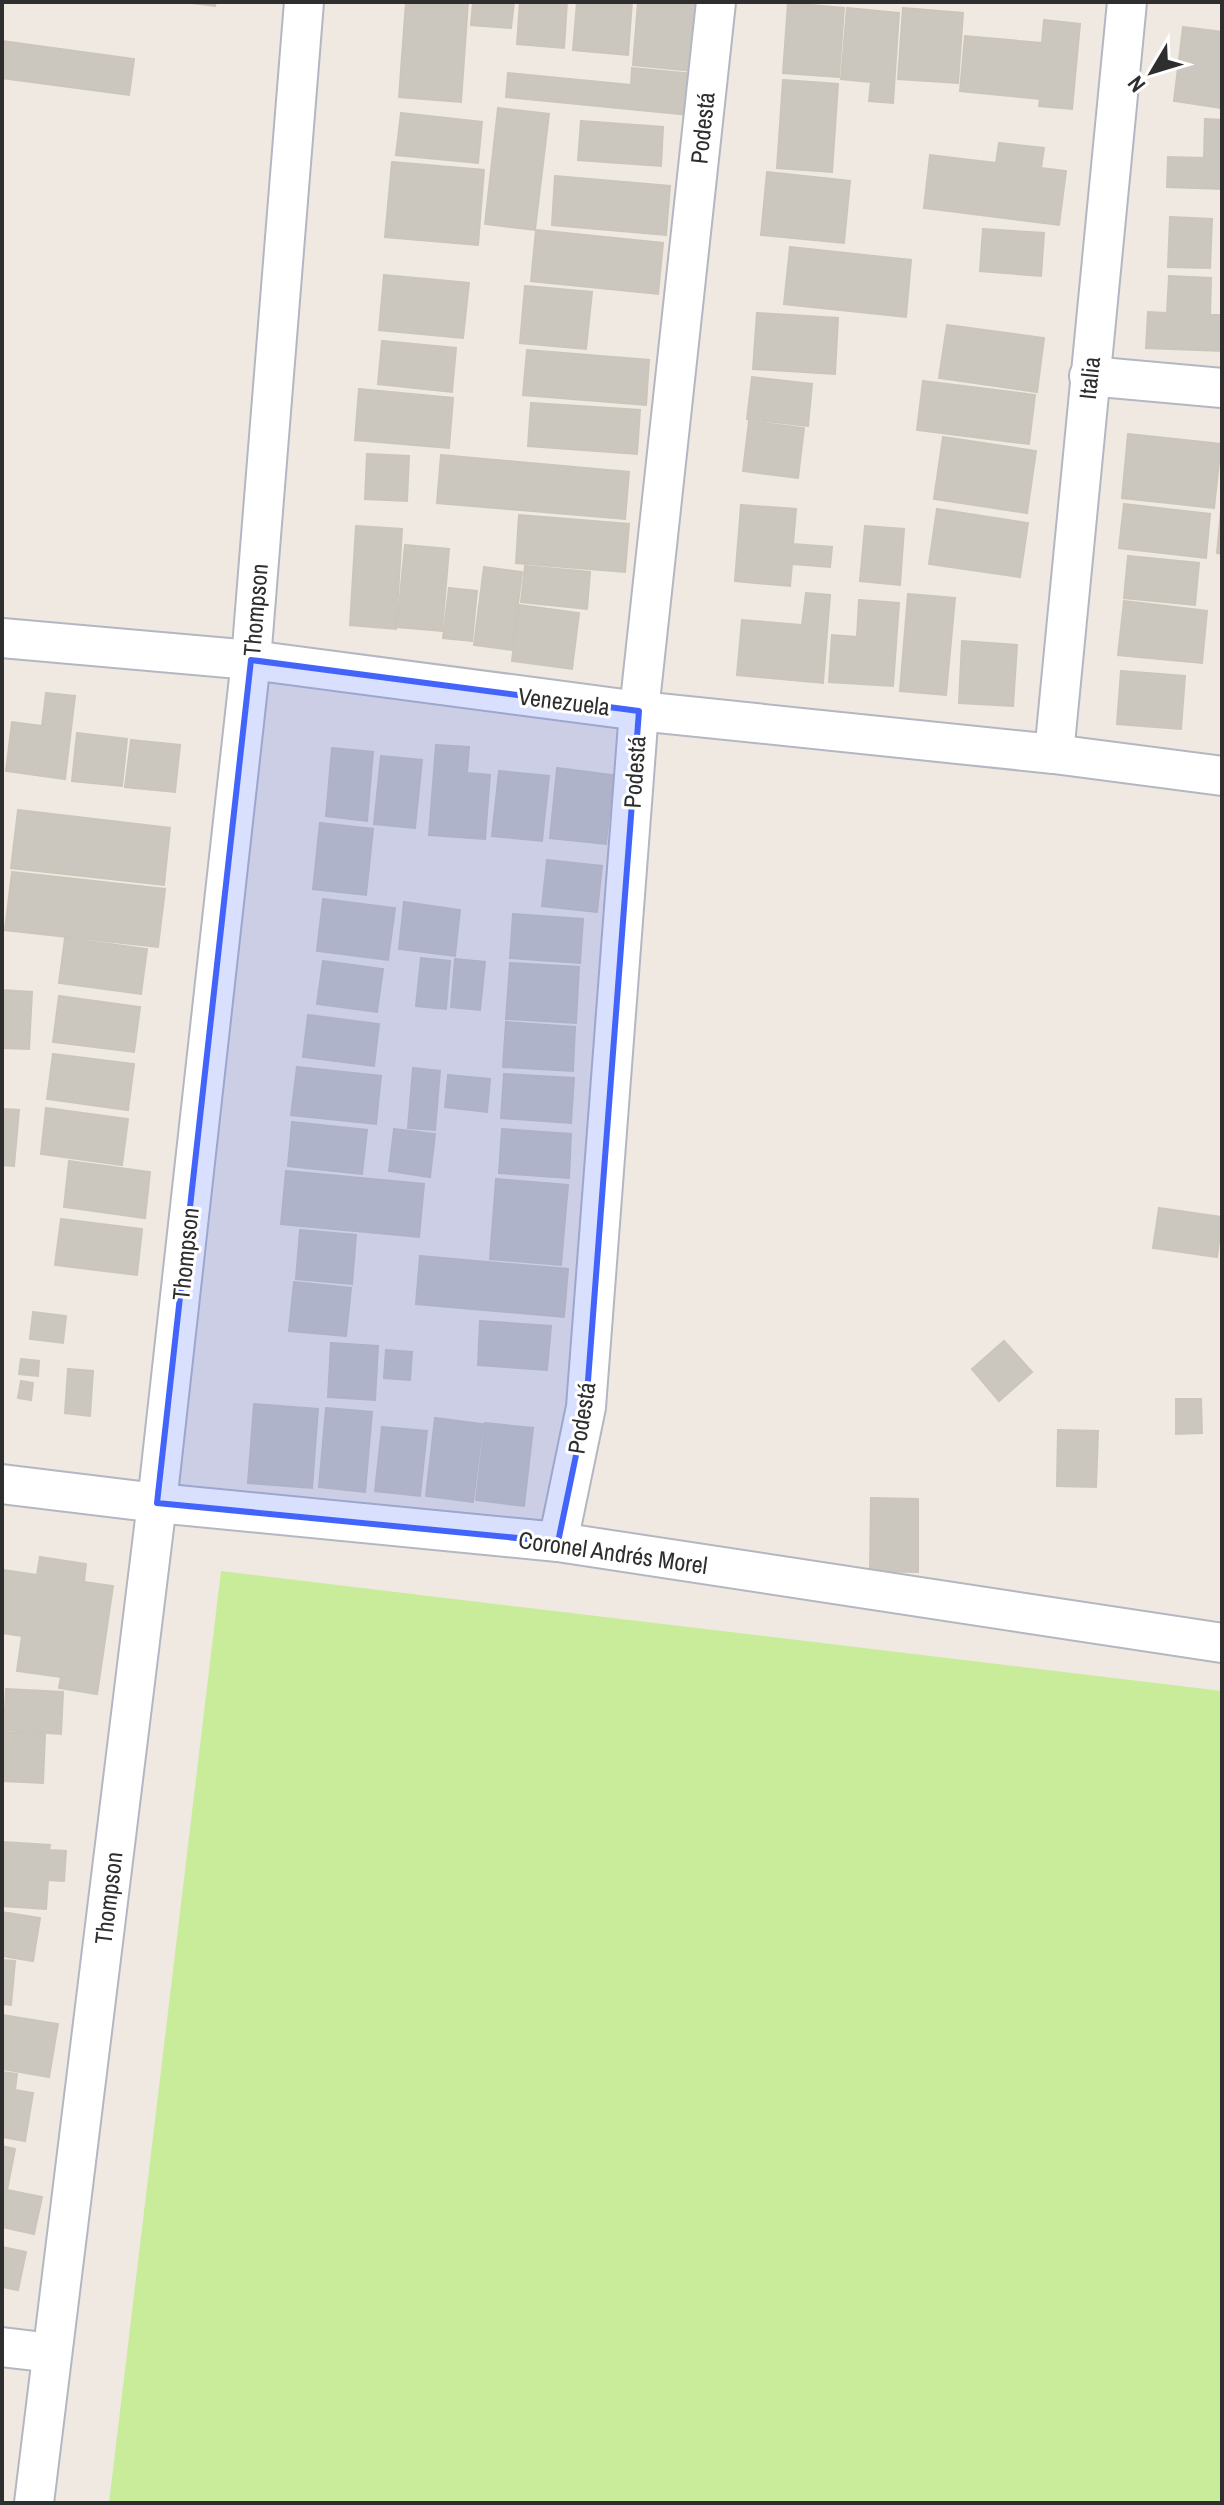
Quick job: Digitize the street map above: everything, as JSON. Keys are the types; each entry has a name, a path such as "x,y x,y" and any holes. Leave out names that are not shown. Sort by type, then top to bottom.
{"street":[{"name":"Thompson","path":"34,2503 157,1503 251,660 304,2"},
{"name":"Podestá","path":"558,1542 586,1407 639,711 716,2"},
{"name":"Italia","path":"1054,754 1127,2"},
{"path":"1089,376 1222,388"},
{"name":"Venezuela","path":"2,638 251,660 639,711 1054,754 1222,776"},
{"name":"Coronel Andrés Morel","path":"2,1484 157,1503 558,1542 1222,1643"},
{"path":"2,2347 52,2353"}],"highlighted area":[{"path":"251,660 639,711 586,1407 558,1542 157,1503"}],"green space":[{"path":"221,1571 1222,1691 1222,2503 109,2503"}],"building":[{"path":"183,2 216,2 215,6"},
{"path":"406,2 468,2 461,102 399,97"},
{"path":"473,2 514,2 511,28 471,25"},
{"path":"520,2 567,2 564,48 517,44"},
{"path":"577,2 632,2 628,55 573,50"},
{"path":"638,2 700,2 693,71 633,65"},
{"path":"788,3 844,8 839,77 783,73"},
{"path":"847,8 899,13 893,103 869,101 871,82 841,79"},
{"path":"903,8 963,13 958,83 898,79"},
{"path":"1044,20 1080,24 1072,109 1039,106 1040,99 960,91 965,36 1042,43"},
{"path":"1183,27 1222,32 1222,108 1174,101"},
{"path":"2,41 134,59 129,95 2,78"},
{"path":"632,68 693,74 689,115 506,97 508,73 631,85"},
{"path":"783,80 838,84 832,172 777,168"},
{"path":"498,108 549,114 535,230 485,224"},
{"path":"401,113 482,122 478,163 396,155"},
{"path":"1205,119 1222,120 1222,189 1167,187 1168,157 1204,158"},
{"path":"581,121 663,127 661,166 578,160"},
{"path":"999,143 1044,148 1041,168 1066,171 1059,225 924,208 930,155 996,163"},
{"path":"392,162 484,170 478,245 385,237"},
{"path":"767,172 850,181 844,243 761,235"},
{"path":"555,176 670,186 666,235 552,225"},
{"path":"1170,217 1212,219 1210,268 1168,267"},
{"path":"983,229 1044,233 1041,276 980,271"},
{"path":"536,230 663,243 658,294 531,281"},
{"path":"790,247 911,260 906,317 784,304"},
{"path":"384,275 469,283 463,338 379,330"},
{"path":"1169,276 1211,278 1210,315 1222,315 1222,351 1146,348 1148,312 1167,313"},
{"path":"525,286 592,292 586,349 520,343"},
{"path":"757,313 838,318 835,374 753,369"},
{"path":"947,325 1044,338 1037,392 939,378"},
{"path":"382,341 456,348 452,392 378,384"},
{"path":"527,350 649,360 646,405 523,395"},
{"path":"752,377 812,384 808,426 747,419"},
{"path":"923,381 1035,395 1029,444 917,430"},
{"path":"359,389 453,398 449,448 355,440"},
{"path":"531,403 640,410 637,454 528,446"},
{"path":"749,421 804,428 798,478 743,471"},
{"path":"1128,434 1221,444 1214,508 1122,498"},
{"path":"943,437 1036,451 1027,513 934,499"},
{"path":"367,454 409,456 407,501 365,499"},
{"path":"441,455 629,472 625,519 437,503"},
{"path":"1222,500 1222,554 1217,553"},
{"path":"1124,504 1210,514 1206,558 1119,548"},
{"path":"741,505 796,509 793,544 832,547 830,567 792,564 790,586 735,581"},
{"path":"937,509 1028,523 1020,577 929,564"},
{"path":"519,515 629,524 625,572 516,563"},
{"path":"356,526 402,529 396,629 350,625"},
{"path":"865,526 904,529 900,585 860,581"},
{"path":"405,545 449,549 442,631 397,627"},
{"path":"1128,556 1199,563 1195,605 1124,598"},
{"path":"525,566 590,572 587,609 521,602"},
{"path":"484,567 522,572 512,650 474,645"},
{"path":"449,588 477,591 472,641 443,638"},
{"path":"806,593 830,595 823,683 737,675 742,620 802,625"},
{"path":"908,594 955,598 946,695 900,691"},
{"path":"859,600 899,603 893,686 829,682 832,635 857,637"},
{"path":"1124,601 1207,611 1202,663 1118,655"},
{"path":"519,605 579,613 572,669 512,661"},
{"path":"962,641 1017,645 1013,706 959,703"},
{"path":"1121,671 1185,676 1181,729 1117,724"},
{"path":"46,693 75,696 65,779 6,771 12,722 42,726"},
{"path":"77,733 127,739 122,786 72,781"},
{"path":"131,740 180,745 175,792 125,787"},
{"path":"436,745 469,747 467,773 490,775 485,839 429,835"},
{"path":"332,748 373,752 367,821 326,816"},
{"path":"381,756 422,760 415,828 374,824"},
{"path":"557,768 613,775 606,844 550,838"},
{"path":"499,771 549,776 542,841 492,836"},
{"path":"18,810 170,828 164,885 11,868"},
{"path":"320,823 373,829 366,895 313,889"},
{"path":"547,860 602,866 597,912 542,906"},
{"path":"12,872 165,889 158,947 5,930"},
{"path":"323,899 395,908 388,960 317,951"},
{"path":"404,902 460,910 455,956 399,949"},
{"path":"513,914 583,919 580,963 510,958"},
{"path":"65,938 147,949 141,994 59,983"},
{"path":"421,958 450,961 446,1009 416,1006"},
{"path":"455,959 485,962 480,1010 451,1007"},
{"path":"323,961 383,969 377,1012 317,1004"},
{"path":"510,963 579,967 576,1023 506,1019"},
{"path":"2,990 32,992 29,1049 2,1048"},
{"path":"59,996 140,1007 134,1052 53,1042"},
{"path":"308,1015 379,1024 374,1066 303,1057"},
{"path":"506,1022 575,1027 573,1071 503,1067"},
{"path":"53,1054 134,1064 128,1110 47,1099"},
{"path":"297,1067 381,1076 376,1124 291,1115"},
{"path":"413,1068 440,1071 435,1130 408,1128"},
{"path":"504,1074 574,1078 571,1123 501,1118"},
{"path":"448,1075 490,1079 487,1112 445,1107"},
{"path":"46,1108 128,1119 122,1165 41,1154"},
{"path":"2,1109 19,1110 14,1166 2,1165"},
{"path":"292,1122 367,1130 362,1174 288,1166"},
{"path":"394,1129 435,1134 430,1177 389,1171"},
{"path":"502,1129 571,1134 569,1178 499,1173"},
{"path":"69,1161 150,1172 145,1218 64,1207"},
{"path":"286,1171 424,1184 419,1237 281,1224"},
{"path":"496,1179 568,1185 561,1265 490,1259"},
{"path":"1159,1208 1222,1217 1217,1257 1153,1248"},
{"path":"61,1219 142,1229 137,1275 55,1265"},
{"path":"300,1230 356,1235 352,1284 296,1279"},
{"path":"420,1256 568,1269 564,1317 416,1304"},
{"path":"294,1282 351,1288 346,1336 289,1331"},
{"path":"33,1312 66,1316 63,1343 30,1339"},
{"path":"480,1321 551,1326 547,1370 478,1365"},
{"path":"1004,1341 1032,1372 999,1401 972,1369"},
{"path":"331,1343 378,1346 375,1400 328,1397"},
{"path":"386,1350 412,1352 410,1380 384,1378"},
{"path":"21,1359 39,1361 38,1376 19,1374"},
{"path":"68,1369 93,1371 90,1416 65,1413"},
{"path":"21,1381 33,1383 31,1400 18,1398"},
{"path":"1176,1399 1201,1399 1202,1433 1176,1434"},
{"path":"254,1404 318,1409 312,1488 248,1483"},
{"path":"326,1408 372,1412 365,1492 319,1487"},
{"path":"435,1418 483,1424 473,1502 426,1496"},
{"path":"485,1423 533,1428 524,1506 476,1500"},
{"path":"382,1427 427,1431 420,1496 375,1491"},
{"path":"1058,1430 1098,1431 1096,1487 1057,1486"},
{"path":"871,1498 918,1499 918,1572 870,1571"},
{"path":"40,1557 86,1564 84,1582 113,1586 97,1694 59,1688 61,1677 17,1671 22,1636 2,1633 3,1570 37,1575"},
{"path":"6,1689 63,1692 61,1734 4,1730"},
{"path":"2,1732 45,1734 43,1783 2,1781"},
{"path":"2,1842 50,1845 49,1850 66,1851 64,1881 48,1880 46,1909 2,1906"},
{"path":"2,1912 40,1918 33,1961 2,1956"},
{"path":"2,1960 15,1961 11,2005 2,2004"},
{"path":"2,2015 58,2024 49,2077 2,2069"},
{"path":"2,2072 17,2074 15,2090 33,2093 25,2141 2,2137"},
{"path":"2,2146 15,2149 7,2190 42,2197 34,2234 2,2227"},
{"path":"2,2247 26,2252 18,2290 2,2287"}]}
